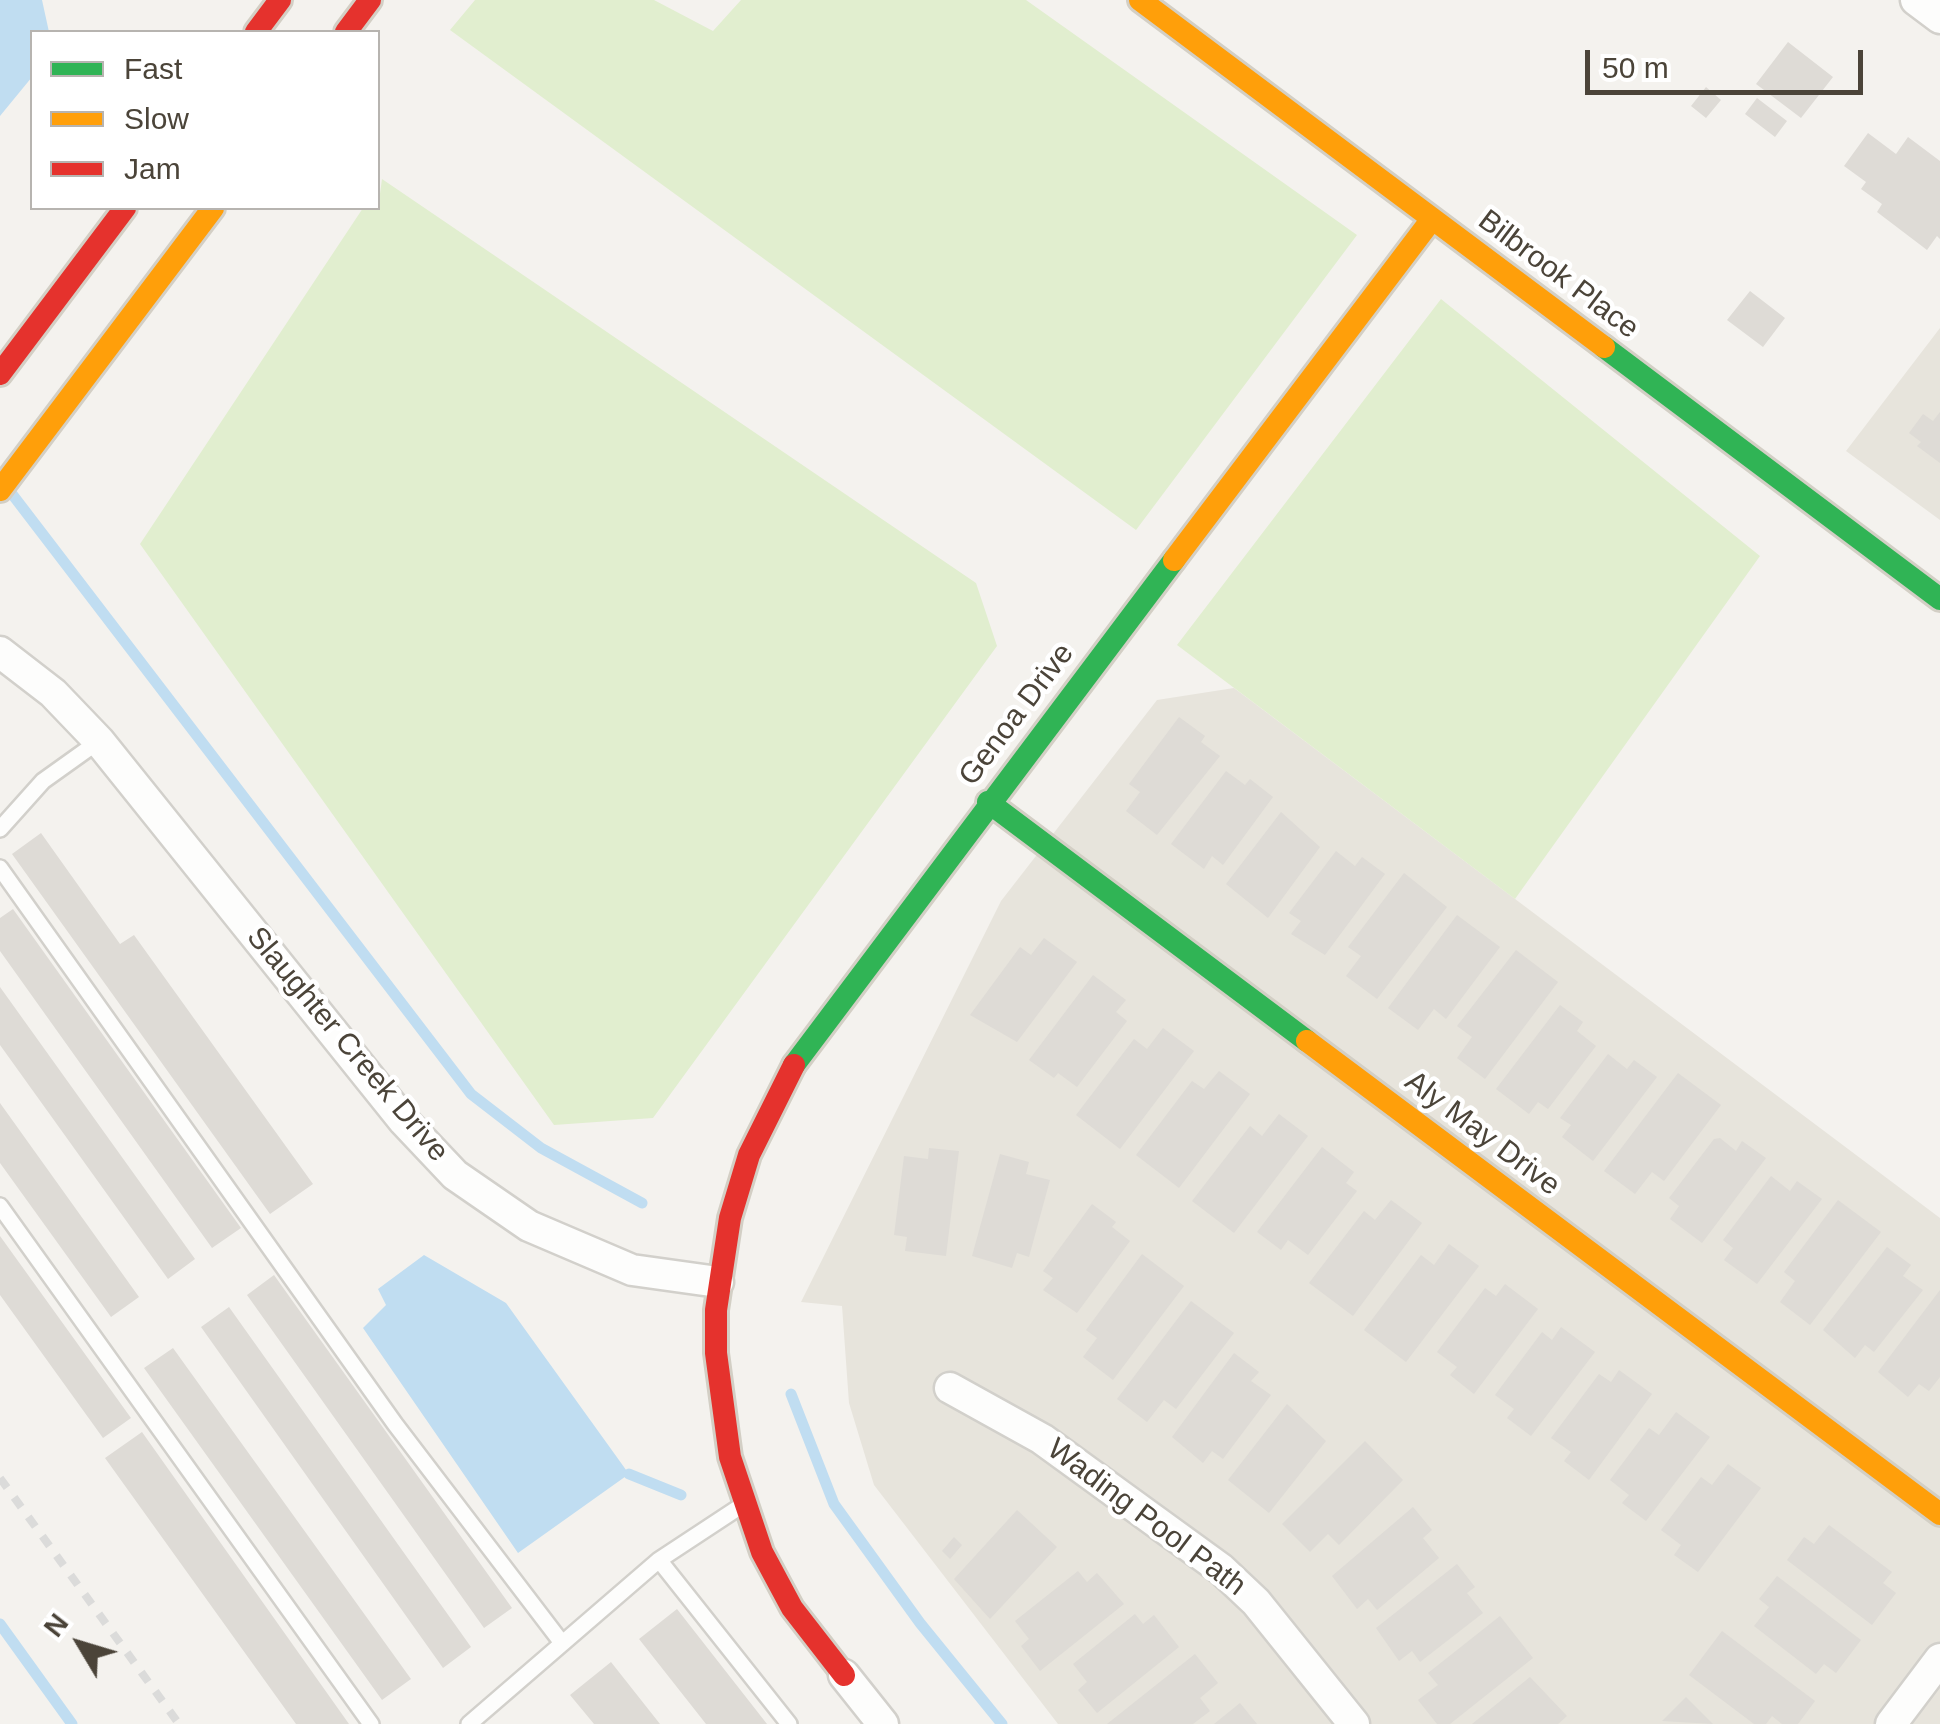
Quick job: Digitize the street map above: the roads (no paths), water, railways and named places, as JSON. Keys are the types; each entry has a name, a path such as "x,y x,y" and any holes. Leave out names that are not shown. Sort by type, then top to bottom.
{"street":[{"path":"258,30 280,0"},
{"path":"348,30 370,0"},
{"name":"Bilbrook Place","path":"1140,0 1940,599"},
{"path":"1916,0 1940,18"},
{"path":"0,374 124,210"},
{"path":"0,490 210,210"},
{"name":"Genoa Drive","path":"718,1282 730,1218 749,1155 776,1095 845,994 988,802 1432,219"},
{"name":"Slaughter Creek Drive","path":"0,652 54,694 98,741 404,1121 455,1175 529,1226 632,1270 718,1282"},
{"name":"Aly May Drive","path":"988,802 1940,1514"},
{"path":"718,1282 716,1352 720,1402 744,1504 762,1552 792,1608 883,1724"},
{"name":"Wading Pool Path","path":"950,1388 1042,1439 1222,1568 1256,1602 1354,1724"},
{"path":"1891,1724 1940,1659"}],"lane":[{"path":"0,829 43,781 98,741"},
{"path":"0,868 395,1424 562,1644"},
{"path":"0,1206 371,1724"},
{"path":"469,1724 659,1560 744,1504"},
{"path":"659,1560 788,1724"}],"water":[{"path":"0,0 42,0 49,30 30,30 30,79 0,116"},
{"path":"424,1255 506,1303 629,1474 518,1553 363,1328 386,1305 378,1289"}],"waterway":[{"path":"12,494 471,1094 541,1148 642,1203"},
{"path":"791,1394 834,1504 920,1623 1002,1724"},
{"path":"629,1474 681,1495"},
{"path":"0,1624 72,1724"}],"railway":[{"path":"0,1478 179,1724"}]}
